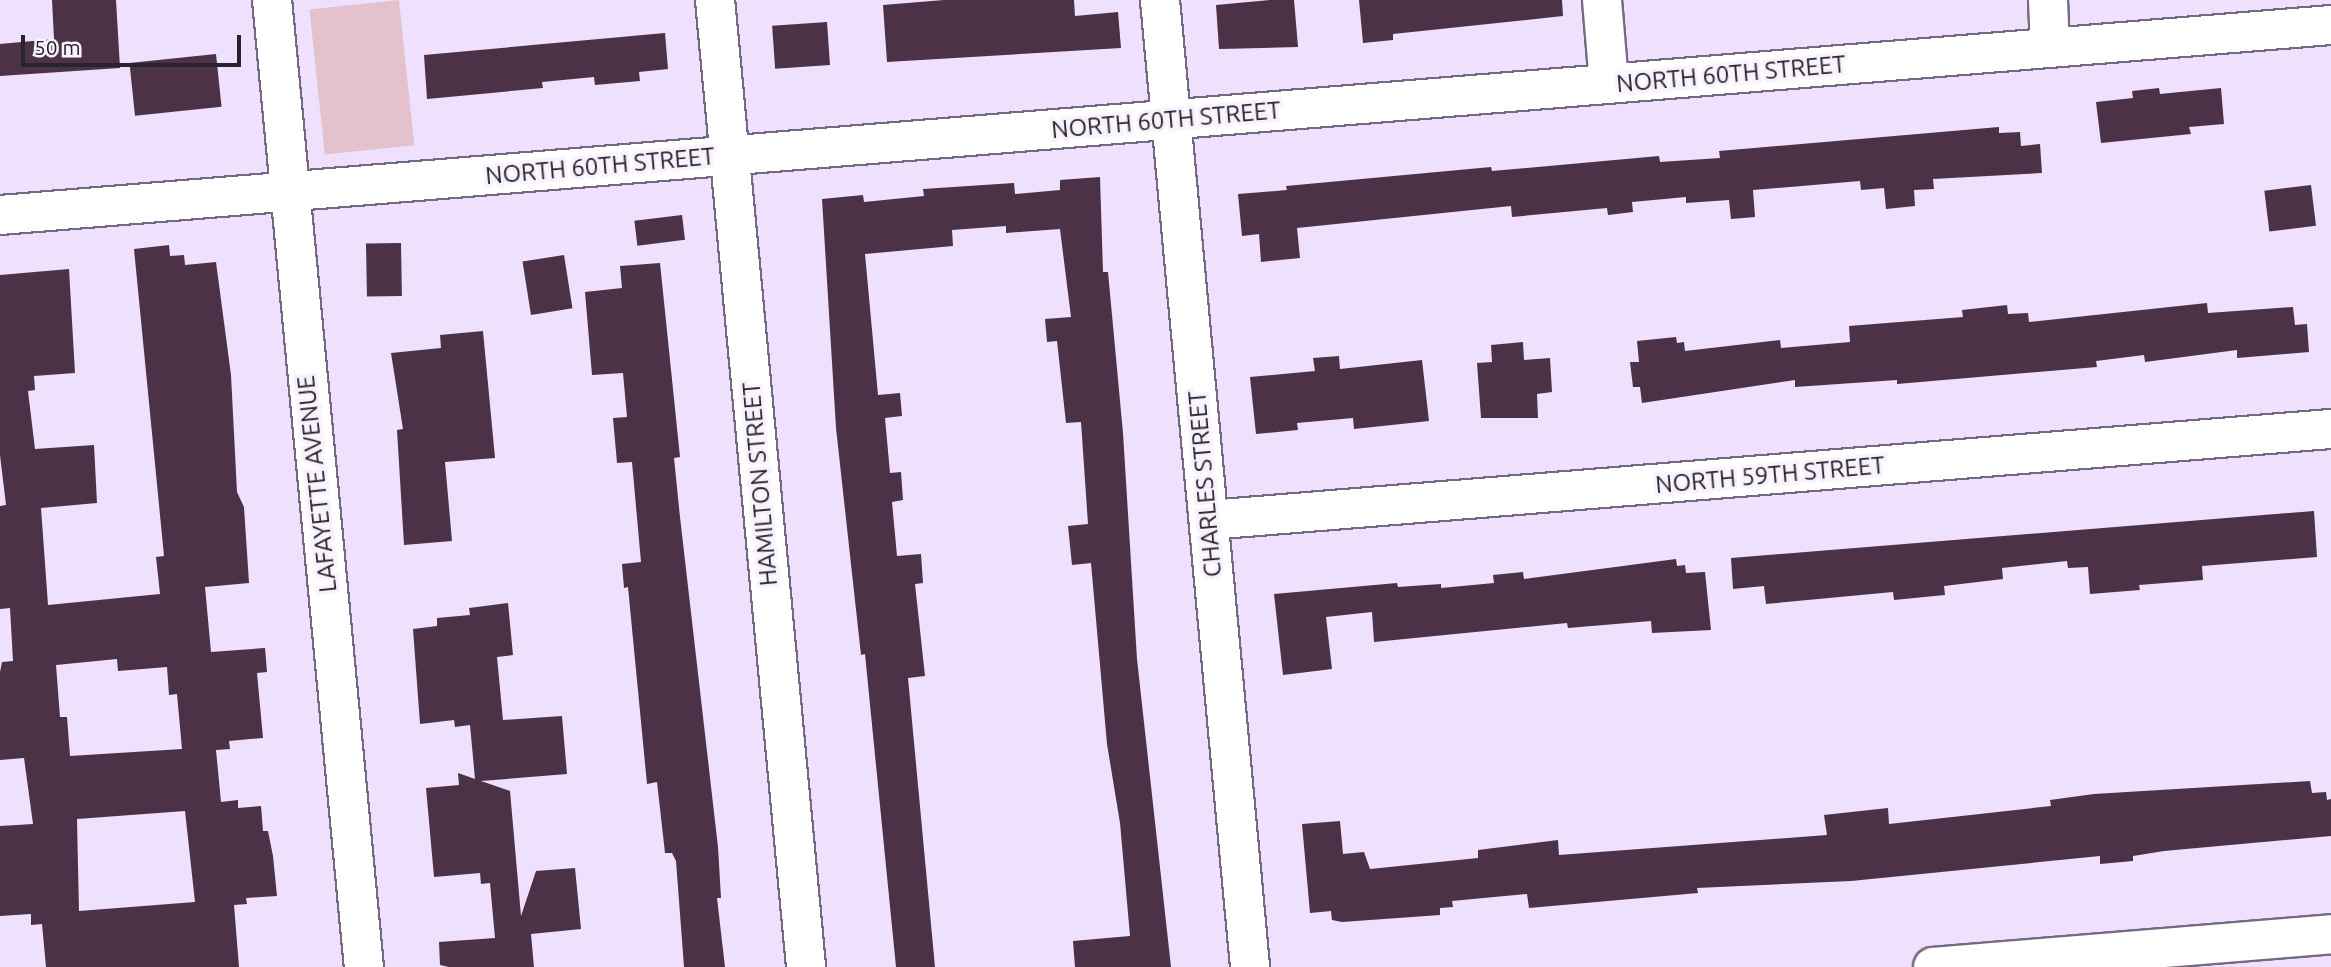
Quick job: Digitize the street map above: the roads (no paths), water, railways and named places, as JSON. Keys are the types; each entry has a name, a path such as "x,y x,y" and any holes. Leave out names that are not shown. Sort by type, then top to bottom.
{"street":[{"name":"LAFAYETTE AVENUE","path":"272,0 288,192 364,967"},
{"name":"HAMILTON STREET","path":"715,0 806,967"},
{"name":"CHARLES STREET","path":"1160,0 1251,967"},
{"path":"1602,0 1609,84"},
{"path":"2048,0 2050,47"},
{"name":"NORTH 60TH STREET","path":"0,215 2331,25"},
{"name":"NORTH 59TH STREET","path":"1209,520 2331,429"},
{"path":"1933,967 2331,934"}]}
